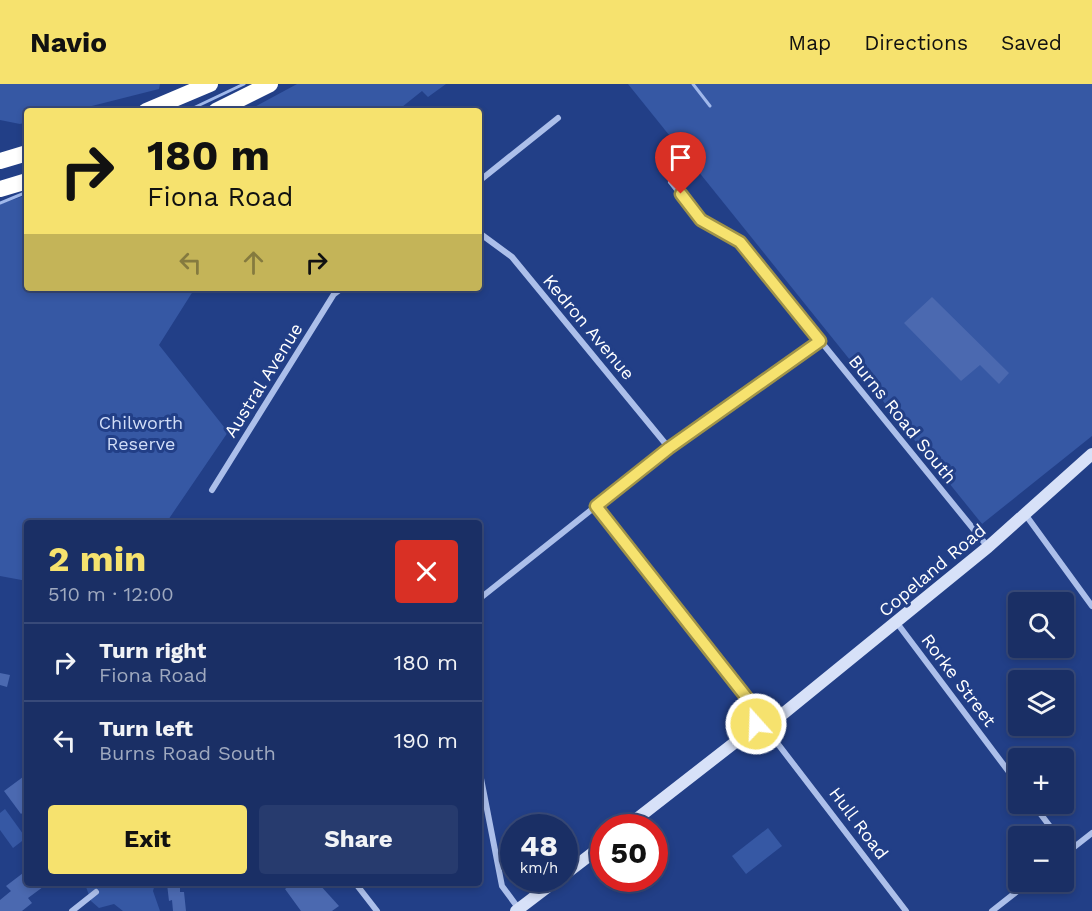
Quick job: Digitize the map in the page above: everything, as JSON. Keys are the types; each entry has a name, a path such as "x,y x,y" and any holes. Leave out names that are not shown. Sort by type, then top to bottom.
{"highway":[{"path":"153,108 210,84"},
{"path":"222,108 270,84"},
{"path":"0,161 24,154"},
{"path":"0,189 24,182"}],"main road":[{"name":"Copeland Road","path":"643,814 740,740 790,706 897,623 988,547 1092,454"},
{"path":"578,864 590,855"},
{"path":"517,910 541,892"}],"street":[{"path":"482,179 558,118"},
{"name":"Burns Road South","path":"671,182 701,220 740,242 988,547"},
{"name":"Kedron Avenue","path":"482,235 512,257 669,448"},
{"name":"Austral Avenue","path":"212,490 338,291"},
{"path":"482,597 669,448 820,341"},
{"name":"Hull Road","path":"596,506 747,698 906,911"},
{"path":"1025,514 1092,606"},
{"name":"Rorke Street","path":"897,623 1008,771"},
{"path":"482,784 502,886 517,910"},
{"path":"1074,847 1092,833"},
{"path":"358,886 377,911"},
{"path":"72,911 96,892"},
{"path":"992,911 1016,892"}],"green space":[{"path":"0,84 160,84 159,89 84,108 24,108 24,123 20,124 0,120"},
{"path":"297,84 446,84 428,97 422,91 401,108 253,108"},
{"path":"628,84 1092,84 1092,436 982,524"},
{"name":"Chilworth Reserve","path":"24,196 24,291 193,291 159,345 228,432 168,520 24,520 24,580 0,576 0,204"},
{"path":"5,809 24,835 24,840 13,848 0,830 0,813"},
{"path":"768,828 782,846 746,874 732,856"},
{"path":"86,886 154,886 153,891 160,911 123,911 114,904 99,908 91,901"}],"building":[{"path":"932,297 1009,373 999,384 980,365 961,381 904,323"},
{"path":"0,673 10,675 7,687 0,685"},
{"path":"24,776 24,812 21,814 4,791"},
{"path":"24,872 24,886 44,886 28,898 32,903 22,911 0,911 0,900 11,891 6,886"},
{"path":"167,886 180,886 180,892 184,892 186,911 173,911 172,900 169,901"},
{"path":"289,886 321,886 339,906 332,911 301,911 285,889"}],"waterway":[{"path":"193,108 244,84"},
{"path":"693,84 710,106"},
{"path":"0,203 24,193"}],"route":[{"path":"681,194 701,220 740,242 820,341 669,448 596,506 747,698 757,718 756,724"}]}
